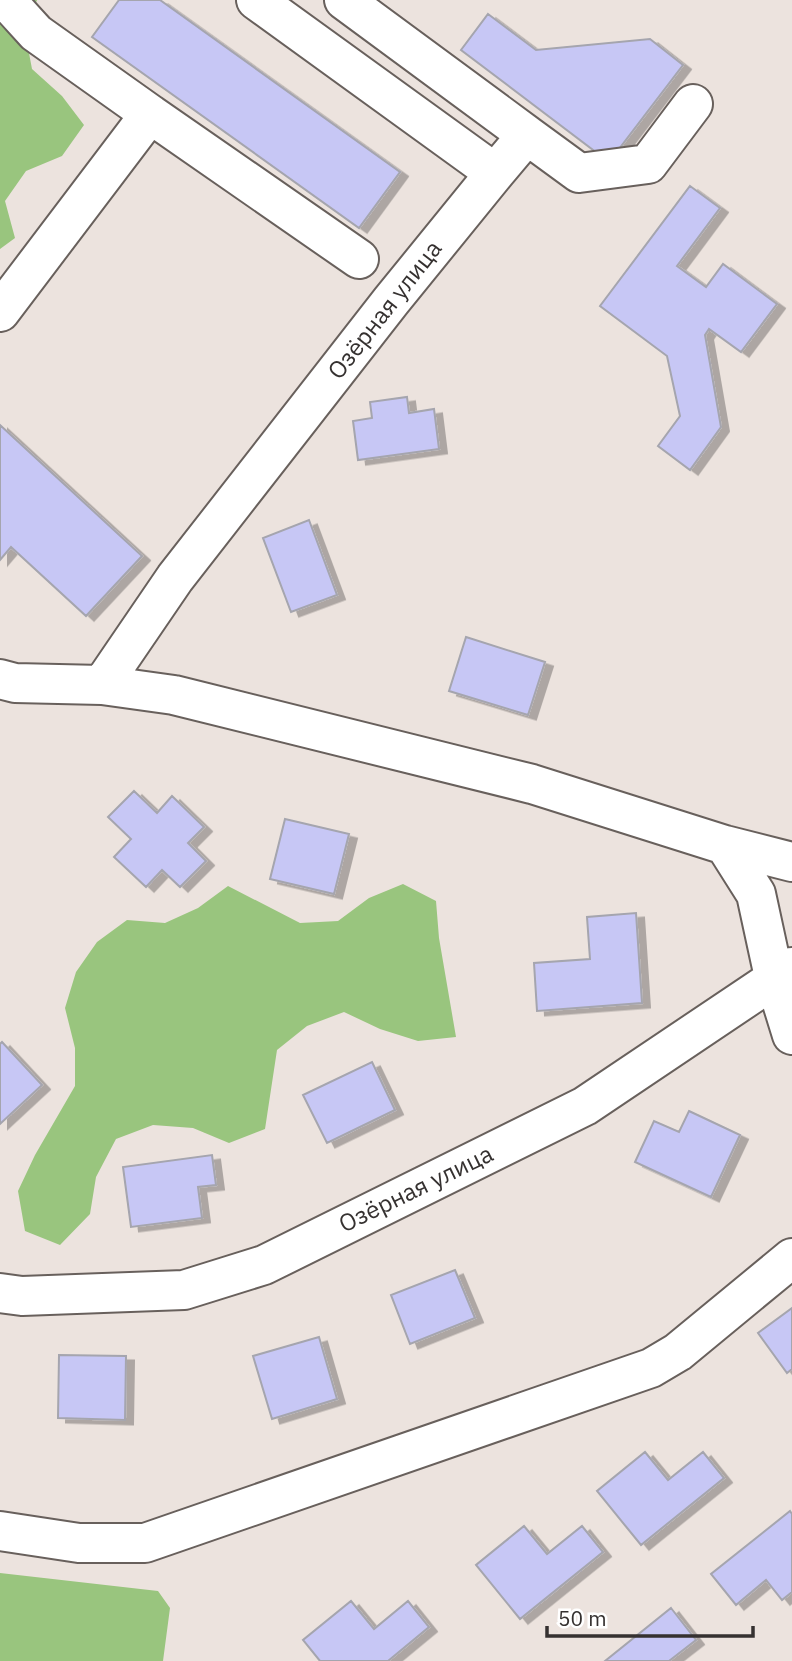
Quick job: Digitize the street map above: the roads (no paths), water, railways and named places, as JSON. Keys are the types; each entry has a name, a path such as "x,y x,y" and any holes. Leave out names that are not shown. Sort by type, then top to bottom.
{"street":[{"path":"6,0 36,33 359,259"},
{"path":"257,0 495,173"},
{"path":"344,0 579,173 648,164 693,104"},
{"path":"0,312 150,114"},
{"name":"Озёрная улица","path":"102,685 175,578 391,301 527,135"},
{"path":"0,678 15,683 102,685 174,695 532,784 725,845 792,862"},
{"path":"725,845 756,894 783,972 792,1034"},
{"name":"Озёрная улица","path":"0,1293 22,1296 184,1290 264,1265 585,1106 783,972"},
{"path":"0,1531 79,1543 145,1543 651,1368 678,1352 792,1258"}]}
